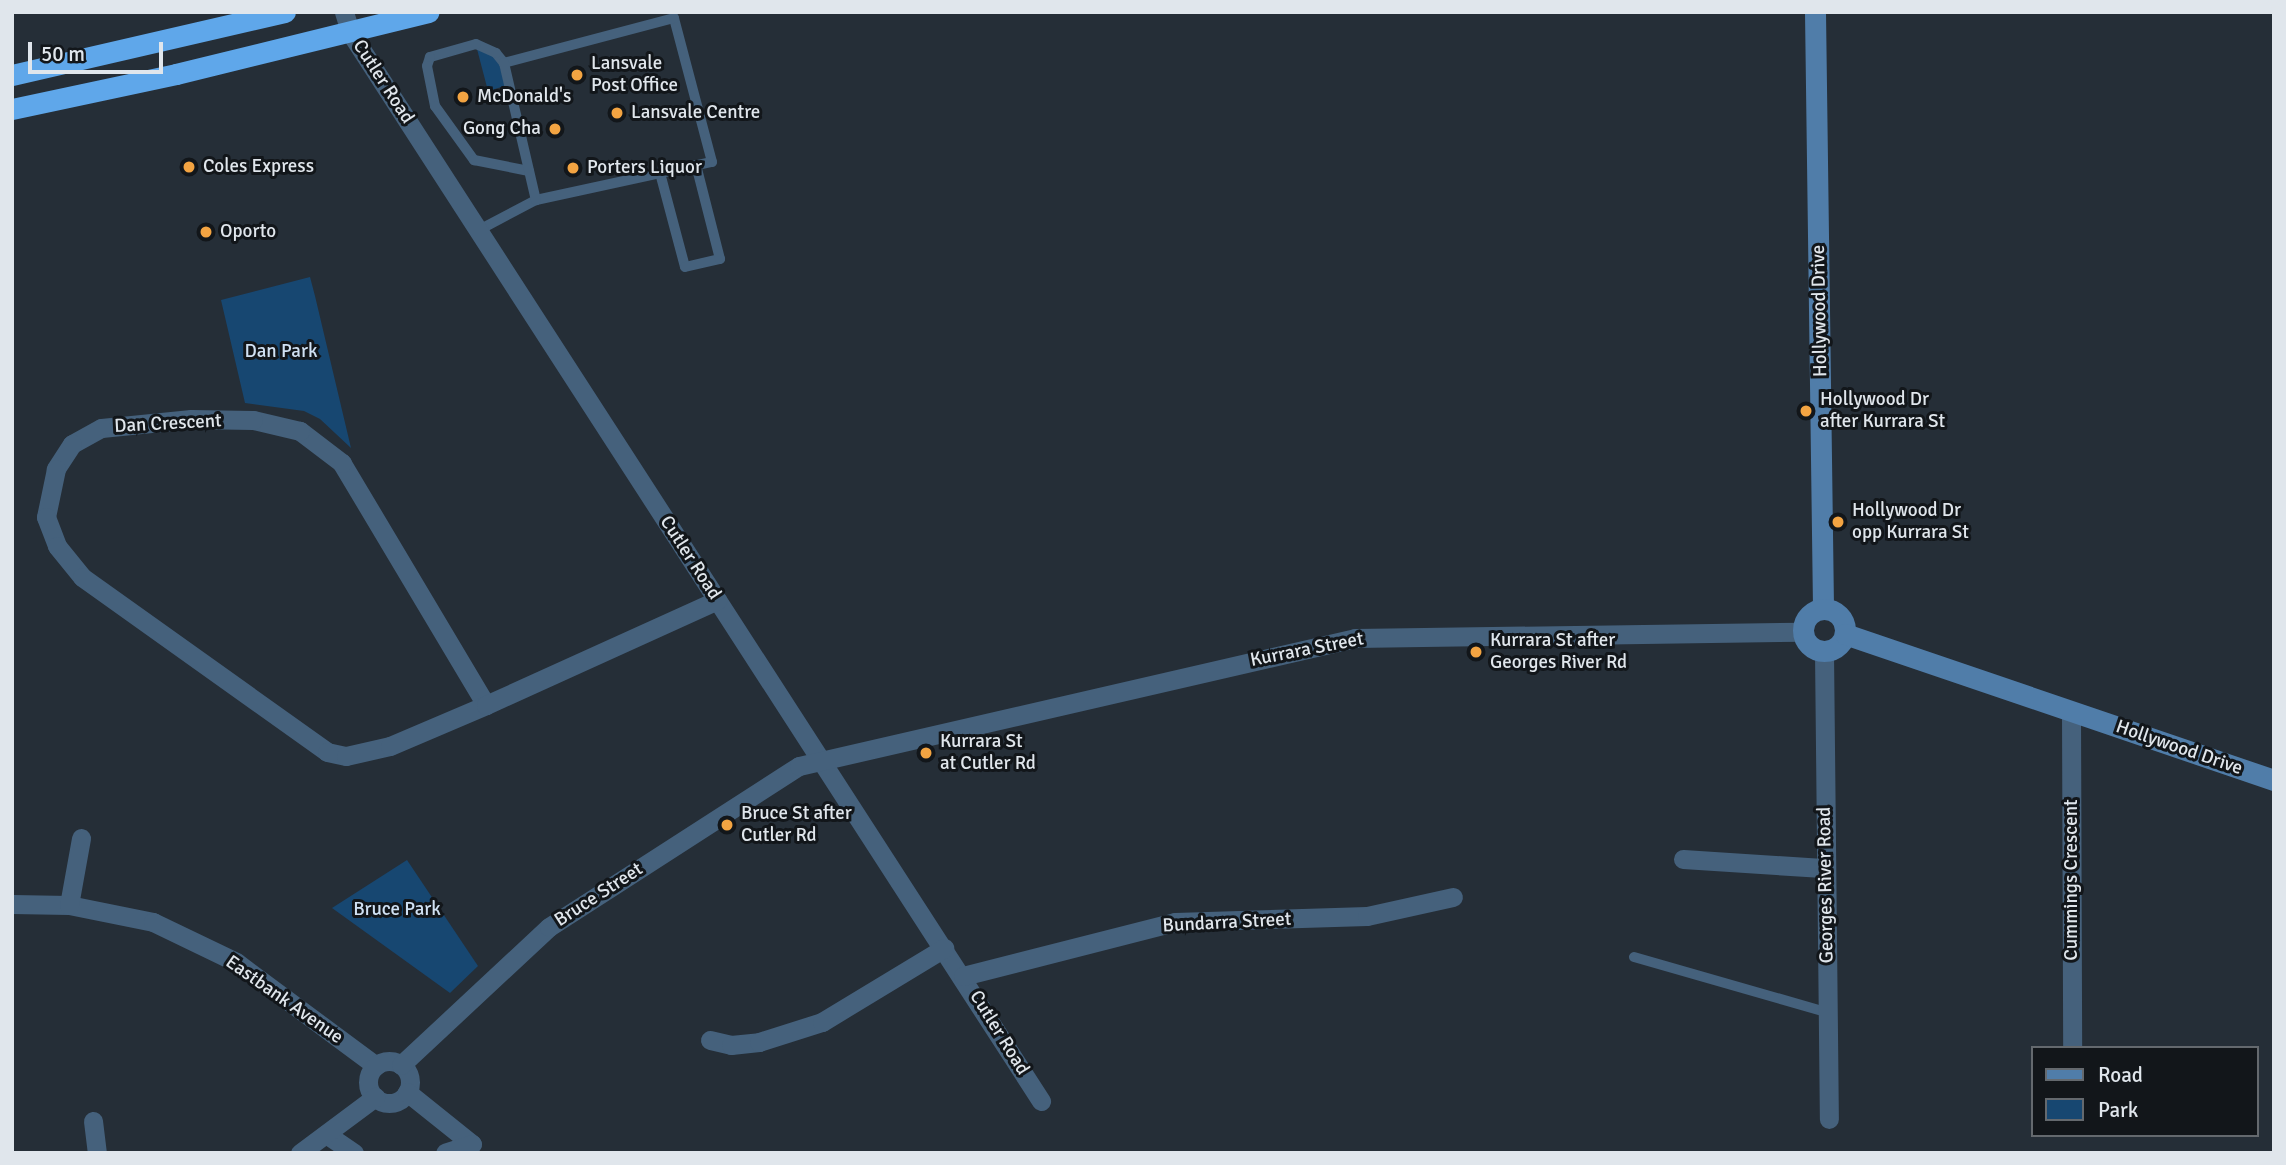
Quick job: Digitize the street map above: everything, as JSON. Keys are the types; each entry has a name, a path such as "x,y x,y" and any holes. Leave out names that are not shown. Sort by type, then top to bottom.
{"highway":[{"path":"12,75 285,12"},
{"path":"12,109 347,22 429,12"}],"street":[{"name":"Hollywood Drive","path":"1815,12 1823,609"},
{"name":"Cutler Road","path":"347,22 1041,1101"},
{"name":"Dan Crescent","path":"486,705 342,463 300,431 253,420 191,419 101,428 72,444 56,469 46,517 57,546 82,576 311,744 346,756 368,753 486,705 717,600"},
{"path":"1823,609 1840,616 1845,634 1840,645 1824,652 1807,643 1803,632 1806,619 1823,609"},
{"name":"Kurrara Street","path":"823,761 1355,638 1803,632"},
{"name":"Hollywood Drive","path":"1845,634 2274,780"},
{"name":"Georges River Road","path":"1824,652 1823,868 1830,1013 1829,1119"},
{"name":"Cummings Crescent","path":"2071,712 2072,1046"},
{"name":"Bruce Street","path":"401,1065 550,927 799,766 823,761"},
{"path":"69,905 81,838"},
{"path":"1683,859 1823,868"},
{"name":"Bundarra Street","path":"963,976 1175,922 1367,916 1453,897"},
{"name":"Eastbank Avenue","path":"12,904 69,905 153,922 236,962 376,1066"},
{"path":"710,1040 731,1045 759,1042 822,1022 944,948"},
{"path":"388,1061 401,1065 408,1074 407,1092 393,1102 375,1097 368,1085 376,1066 388,1061"},
{"path":"407,1092 472,1144 445,1153"},
{"path":"300,1153 375,1097"},
{"path":"93,1121 97,1153"},
{"path":"326,1134 354,1153"}],"lane":[{"path":"479,230 536,200 712,162 674,18 504,62"},
{"path":"529,171 474,160 435,106 427,66 430,57 476,44 496,53 504,62 536,200"},
{"path":"660,173 685,267 720,259 696,166"},
{"path":"1634,957 1830,1013"}],"green space":[{"path":"477,49 498,58 505,86 488,91"},
{"name":"Dan Park","path":"310,277 351,448 320,419 304,411 245,403 221,300"},
{"name":"Bruce Park","path":"407,860 478,966 450,993 332,908"}],"place":[{"name":"Lansvale Post Office","path":"577,75"},
{"name":"McDonald's","path":"463,97"},
{"name":"Lansvale Centre","path":"617,113"},
{"name":"Gong Cha","path":"555,129"},
{"name":"Coles Express","path":"189,167"},
{"name":"Porters Liquor","path":"573,168"},
{"name":"Oporto","path":"206,232"},
{"name":"Hollywood Dr after Kurrara St","path":"1806,411"},
{"name":"Hollywood Dr opp Kurrara St","path":"1838,522"},
{"name":"Kurrara St after Georges River Rd","path":"1476,652"},
{"name":"Kurrara St at Cutler Rd","path":"926,753"},
{"name":"Bruce St after Cutler Rd","path":"727,825"}]}
